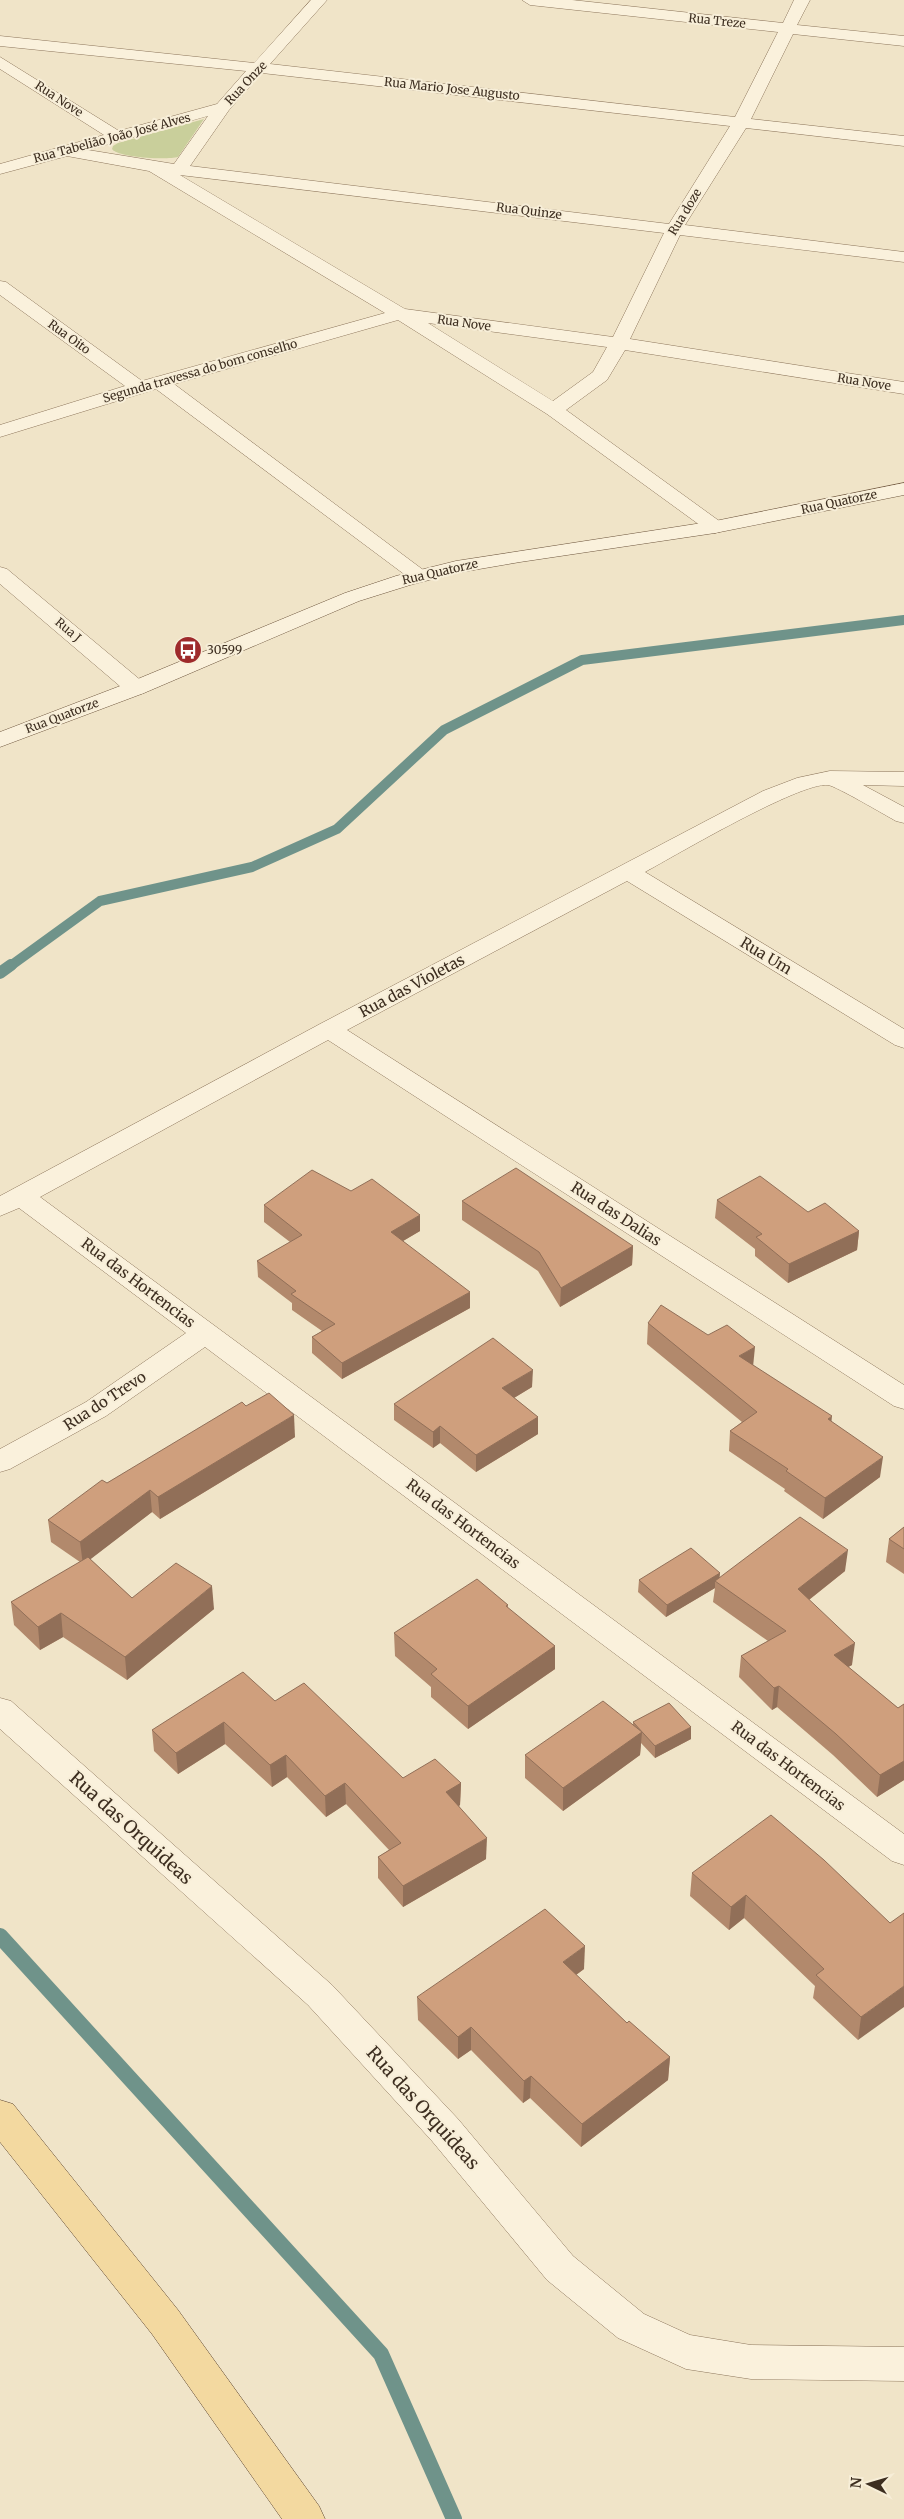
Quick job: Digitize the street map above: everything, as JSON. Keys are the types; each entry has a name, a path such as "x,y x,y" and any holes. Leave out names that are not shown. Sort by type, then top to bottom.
{"main road":[{"path":"0,2115 165,2322 305,2519"}],"street":[{"name":"Rua Onze","path":"179,170 223,107 319,0"},
{"name":"Rua Treze","path":"530,0 904,41"},
{"name":"Rua doze","path":"554,410 600,376 611,359 675,228 741,122 802,0"},
{"name":"Rua Mario Jose Augusto","path":"0,41 260,68 904,141"},
{"name":"Rua Nove","path":"0,62 118,137"},
{"name":"Rua Tabelião João José Alves","path":"0,169 223,107"},
{"name":"Rua Quinze","path":"69,151 154,167 675,228 904,257"},
{"path":"154,167 400,314"},
{"name":"Rua Oito","path":"0,286 139,388"},
{"name":"Rua Nove","path":"400,314 618,343 904,388"},
{"name":"Rua Nove","path":"400,314 554,410 715,527"},
{"name":"Segunda travessa do bom conselho","path":"0,431 158,382 400,314"},
{"path":"158,382 419,576"},
{"name":"Rua Quatorze","path":"0,740 136,688 352,597 419,576 520,556 715,527 904,488"},
{"name":"Rua J","path":"0,573 136,688"},
{"path":"830,778 904,816"},
{"name":"Rua das Violetas","path":"11,1202 328,1029 771,796 805,783 830,778 904,779"},
{"name":"Rua Um","path":"628,872 904,1040"},
{"name":"Rua das Dalias","path":"328,1029 904,1399"},
{"name":"Rua das Hortencias","path":"11,1202 206,1333 904,1852"},
{"name":"Rua do Trevo","path":"0,1462 96,1409 206,1333"},
{"name":"Rua das Orquideas","path":"0,1710 320,1995 445,2130 560,2268 631,2326 686,2352 751,2362 904,2364"}],"green space":[{"path":"204,119 178,157 154,158 133,156 116,152 112,149 118,143"}],"building":[{"path":"516,1168 633,1246 561,1288 539,1252 462,1201"},
{"path":"312,1170 351,1191 372,1179 420,1215 391,1232 470,1292 342,1363 312,1337 335,1324 291,1294 296,1291 257,1261 302,1235 264,1205"},
{"path":"760,1176 808,1212 825,1203 859,1231 789,1264 756,1237 762,1234 717,1200"},
{"path":"661,1305 708,1335 727,1325 755,1347 739,1356 832,1416 828,1419 883,1457 825,1498 786,1471 788,1469 730,1431 757,1412 648,1323"},
{"path":"493,1338 533,1370 502,1388 538,1417 476,1455 440,1426 433,1432 394,1404"},
{"path":"269,1393 294,1415 158,1497 150,1490 80,1542 48,1520 102,1480 107,1483 242,1402 246,1406"},
{"path":"800,1517 848,1550 798,1589 855,1643 834,1655 898,1708 904,1704 904,1761 880,1775 836,1734 779,1686 774,1688 741,1656 786,1631 715,1581"},
{"path":"904,1527 904,1549 889,1539"},
{"path":"691,1548 720,1573 667,1605 639,1580"},
{"path":"88,1557 132,1598 176,1563 212,1586 125,1657 61,1613 38,1627 11,1602"},
{"path":"477,1579 508,1605 506,1606 555,1646 468,1706 431,1674 437,1669 394,1633"},
{"path":"243,1672 275,1701 304,1683 403,1778 435,1759 461,1783 446,1792 487,1838 403,1886 378,1857 401,1843 345,1783 325,1796 286,1755 270,1765 224,1722 176,1753 152,1730"},
{"path":"603,1701 642,1732 563,1788 525,1755"},
{"path":"669,1703 691,1727 655,1746 633,1722"},
{"path":"771,1815 824,1860 890,1923 904,1913 904,1986 861,2017 816,1975 824,1969 746,1895 731,1907 692,1873"},
{"path":"545,1909 585,1946 563,1962 627,2023 629,2021 670,2057 582,2124 531,2076 524,2081 471,2027 458,2037 417,1997"}],"waterway":[{"path":"9,967 100,901 252,867 337,829 444,730 582,660 904,620"},
{"path":"0,973 11,965"},
{"path":"0,1936 381,2354 454,2519"}],"place":[{"name":"30599","path":"188,650"}]}
